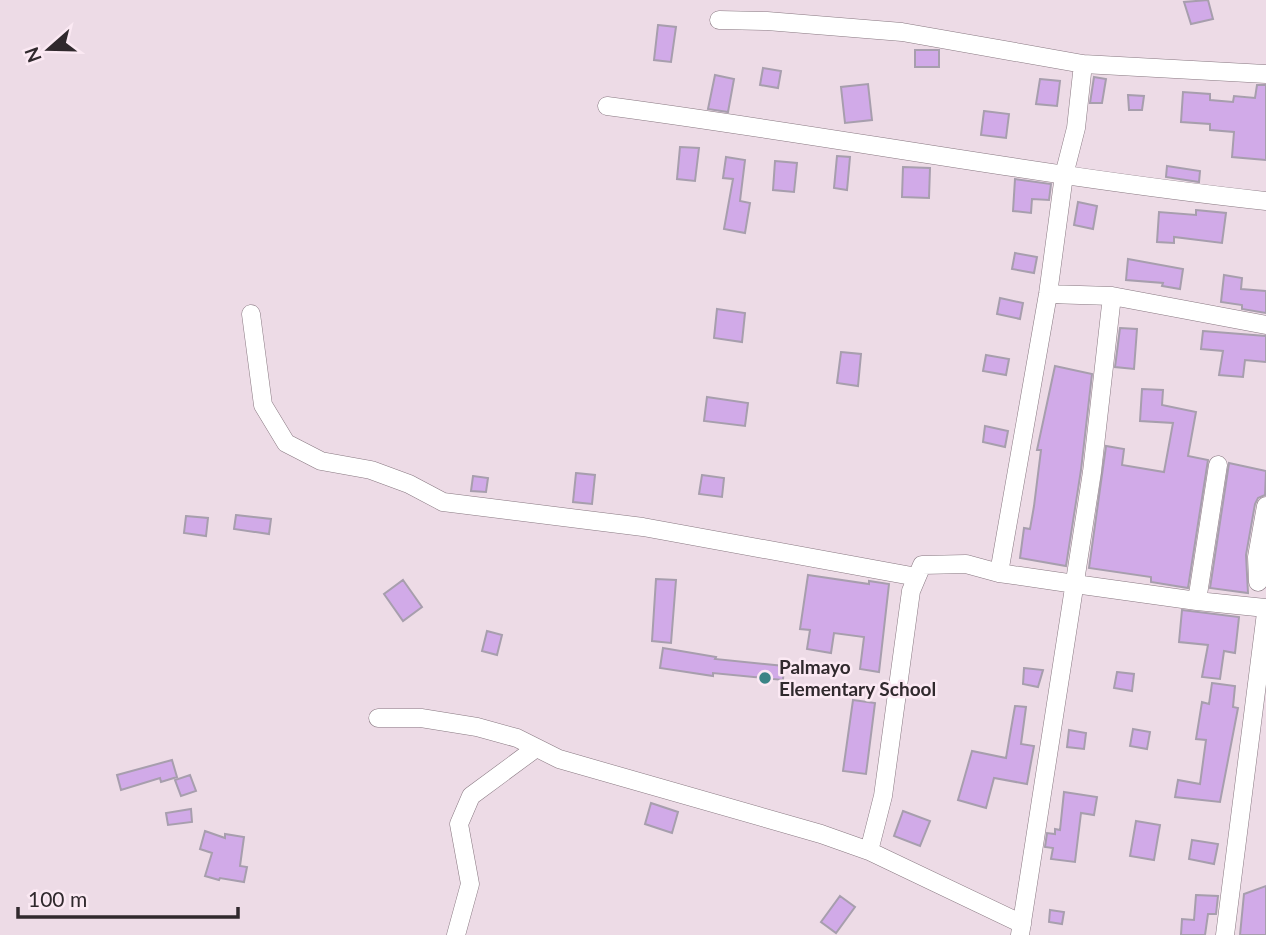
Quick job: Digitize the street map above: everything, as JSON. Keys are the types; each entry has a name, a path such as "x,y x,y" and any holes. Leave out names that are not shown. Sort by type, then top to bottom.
{"street":[{"path":"719,20 767,21 902,32 1083,64 1266,74"},
{"path":"999,573 1048,294 1064,175 1076,128 1083,64"},
{"path":"607,106 789,131 1180,192 1266,201"},
{"path":"1048,294 1112,296 1266,325"},
{"path":"378,718 421,718 477,727 517,738 559,759 821,834 869,851 1021,930 1076,584 1112,296"},
{"path":"251,314 263,405 286,443 321,461 371,470 410,484 443,502 643,527 917,577"},
{"path":"1196,601 1217,465"},
{"path":"1225,935 1266,609 1257,557 1266,506"},
{"path":"869,851 883,796 911,591 922,565 965,564 999,573 1266,609"},
{"path":"456,935 470,884 459,824 471,796 536,748"}],"building":[{"path":"1208,0 1213,19 1191,24 1184,2"},
{"path":"658,25 676,27 671,62 654,60"},
{"path":"915,50 939,50 939,67 915,67"},
{"path":"763,68 781,71 778,88 760,85"},
{"path":"715,75 734,79 728,112 708,109"},
{"path":"1094,77 1106,79 1102,103 1090,103"},
{"path":"1040,79 1060,81 1057,106 1036,104"},
{"path":"868,84 872,120 845,123 841,87"},
{"path":"1257,85 1266,85 1266,160 1232,157 1234,132 1210,130 1210,124 1181,122 1183,92 1210,94 1210,100 1233,102 1234,96 1255,98"},
{"path":"1128,95 1144,96 1142,110 1129,110"},
{"path":"984,111 1009,114 1006,138 981,135"},
{"path":"680,147 699,148 695,181 677,179"},
{"path":"837,156 850,157 847,190 834,188"},
{"path":"726,157 745,160 740,201 750,203 745,233 724,229 733,179 723,178"},
{"path":"775,161 797,163 794,192 773,190"},
{"path":"1167,166 1200,171 1199,182 1166,177"},
{"path":"903,167 930,168 929,198 902,197"},
{"path":"1015,179 1051,184 1049,200 1032,199 1031,213 1013,211"},
{"path":"1078,202 1097,206 1093,229 1074,225"},
{"path":"1196,210 1226,213 1222,243 1174,237 1174,243 1157,242 1159,212 1196,215"},
{"path":"1015,253 1037,257 1034,273 1012,269"},
{"path":"1128,259 1183,269 1180,289 1162,286 1163,283 1126,280"},
{"path":"1224,275 1242,278 1241,289 1266,291 1266,313 1221,302"},
{"path":"1000,298 1023,303 1020,319 997,314"},
{"path":"717,309 745,313 742,342 714,338"},
{"path":"1120,328 1137,329 1134,369 1115,367"},
{"path":"1203,331 1266,336 1266,362 1245,360 1243,377 1219,375 1223,351 1201,349"},
{"path":"841,352 861,354 858,386 837,383"},
{"path":"986,355 1009,359 1006,375 983,371"},
{"path":"1055,366 1092,374 1066,566 1020,558 1024,528 1030,529 1041,450 1037,450"},
{"path":"1142,389 1163,390 1162,405 1196,412 1188,456 1208,460 1188,588 1151,582 1151,577 1089,568 1106,446 1124,449 1122,465 1164,472 1173,423 1140,421"},
{"path":"707,397 748,403 745,426 704,421"},
{"path":"985,426 1008,431 1005,447 983,442"},
{"path":"1229,463 1266,471 1265,495 1258,498 1255,504 1246,555 1248,593 1210,588"},
{"path":"576,473 595,475 592,504 573,502"},
{"path":"702,475 724,478 722,497 699,494"},
{"path":"473,476 488,478 486,492 471,491"},
{"path":"236,515 271,519 269,534 234,529"},
{"path":"186,516 208,518 206,536 184,533"},
{"path":"808,575 869,584 869,581 889,584 879,672 860,669 864,637 834,633 831,653 807,649 810,630 800,629"},
{"path":"656,579 676,580 671,643 652,641"},
{"path":"403,580 422,607 403,621 384,594"},
{"path":"1182,610 1239,617 1235,653 1224,651 1220,679 1202,677 1208,645 1179,642"},
{"path":"487,631 502,635 497,655 482,651"},
{"path":"663,648 716,657 715,659 784,666 783,680 713,673 713,676 660,668"},
{"path":"1024,668 1043,670 1038,687 1023,684"},
{"path":"1117,672 1134,674 1132,691 1114,688"},
{"path":"1212,683 1235,686 1233,707 1238,708 1220,802 1175,797 1178,780 1200,784 1206,740 1196,739 1202,702 1209,704"},
{"path":"853,700 875,703 866,774 843,771"},
{"path":"1015,706 1026,707 1021,744 1034,746 1027,784 994,778 986,808 958,800 972,751 1006,758"},
{"path":"1133,729 1150,732 1147,749 1130,746"},
{"path":"1069,730 1086,733 1084,749 1067,747"},
{"path":"172,760 177,777 161,782 160,778 121,790 117,775"},
{"path":"190,775 196,791 181,796 175,780"},
{"path":"1064,792 1097,797 1094,815 1081,813 1075,862 1051,859 1053,848 1045,847 1047,833 1055,834 1055,829 1060,830"},
{"path":"651,803 678,812 672,833 645,824"},
{"path":"191,809 192,822 168,825 166,813"},
{"path":"903,811 930,821 920,846 894,836"},
{"path":"1136,821 1160,825 1154,860 1130,856"},
{"path":"205,831 225,838 225,834 244,837 240,866 247,867 244,882 205,876 212,853 200,849"},
{"path":"1192,840 1218,844 1214,864 1189,859"},
{"path":"1266,886 1266,935 1240,935 1244,894"},
{"path":"1196,895 1218,896 1216,914 1208,914 1205,935 1181,935 1182,919 1194,920"},
{"path":"840,896 855,907 836,933 821,922"},
{"path":"1050,910 1064,912 1062,924 1049,922"}],"place":[{"name":"Palmayo Elementary School","path":"765,678"}]}
